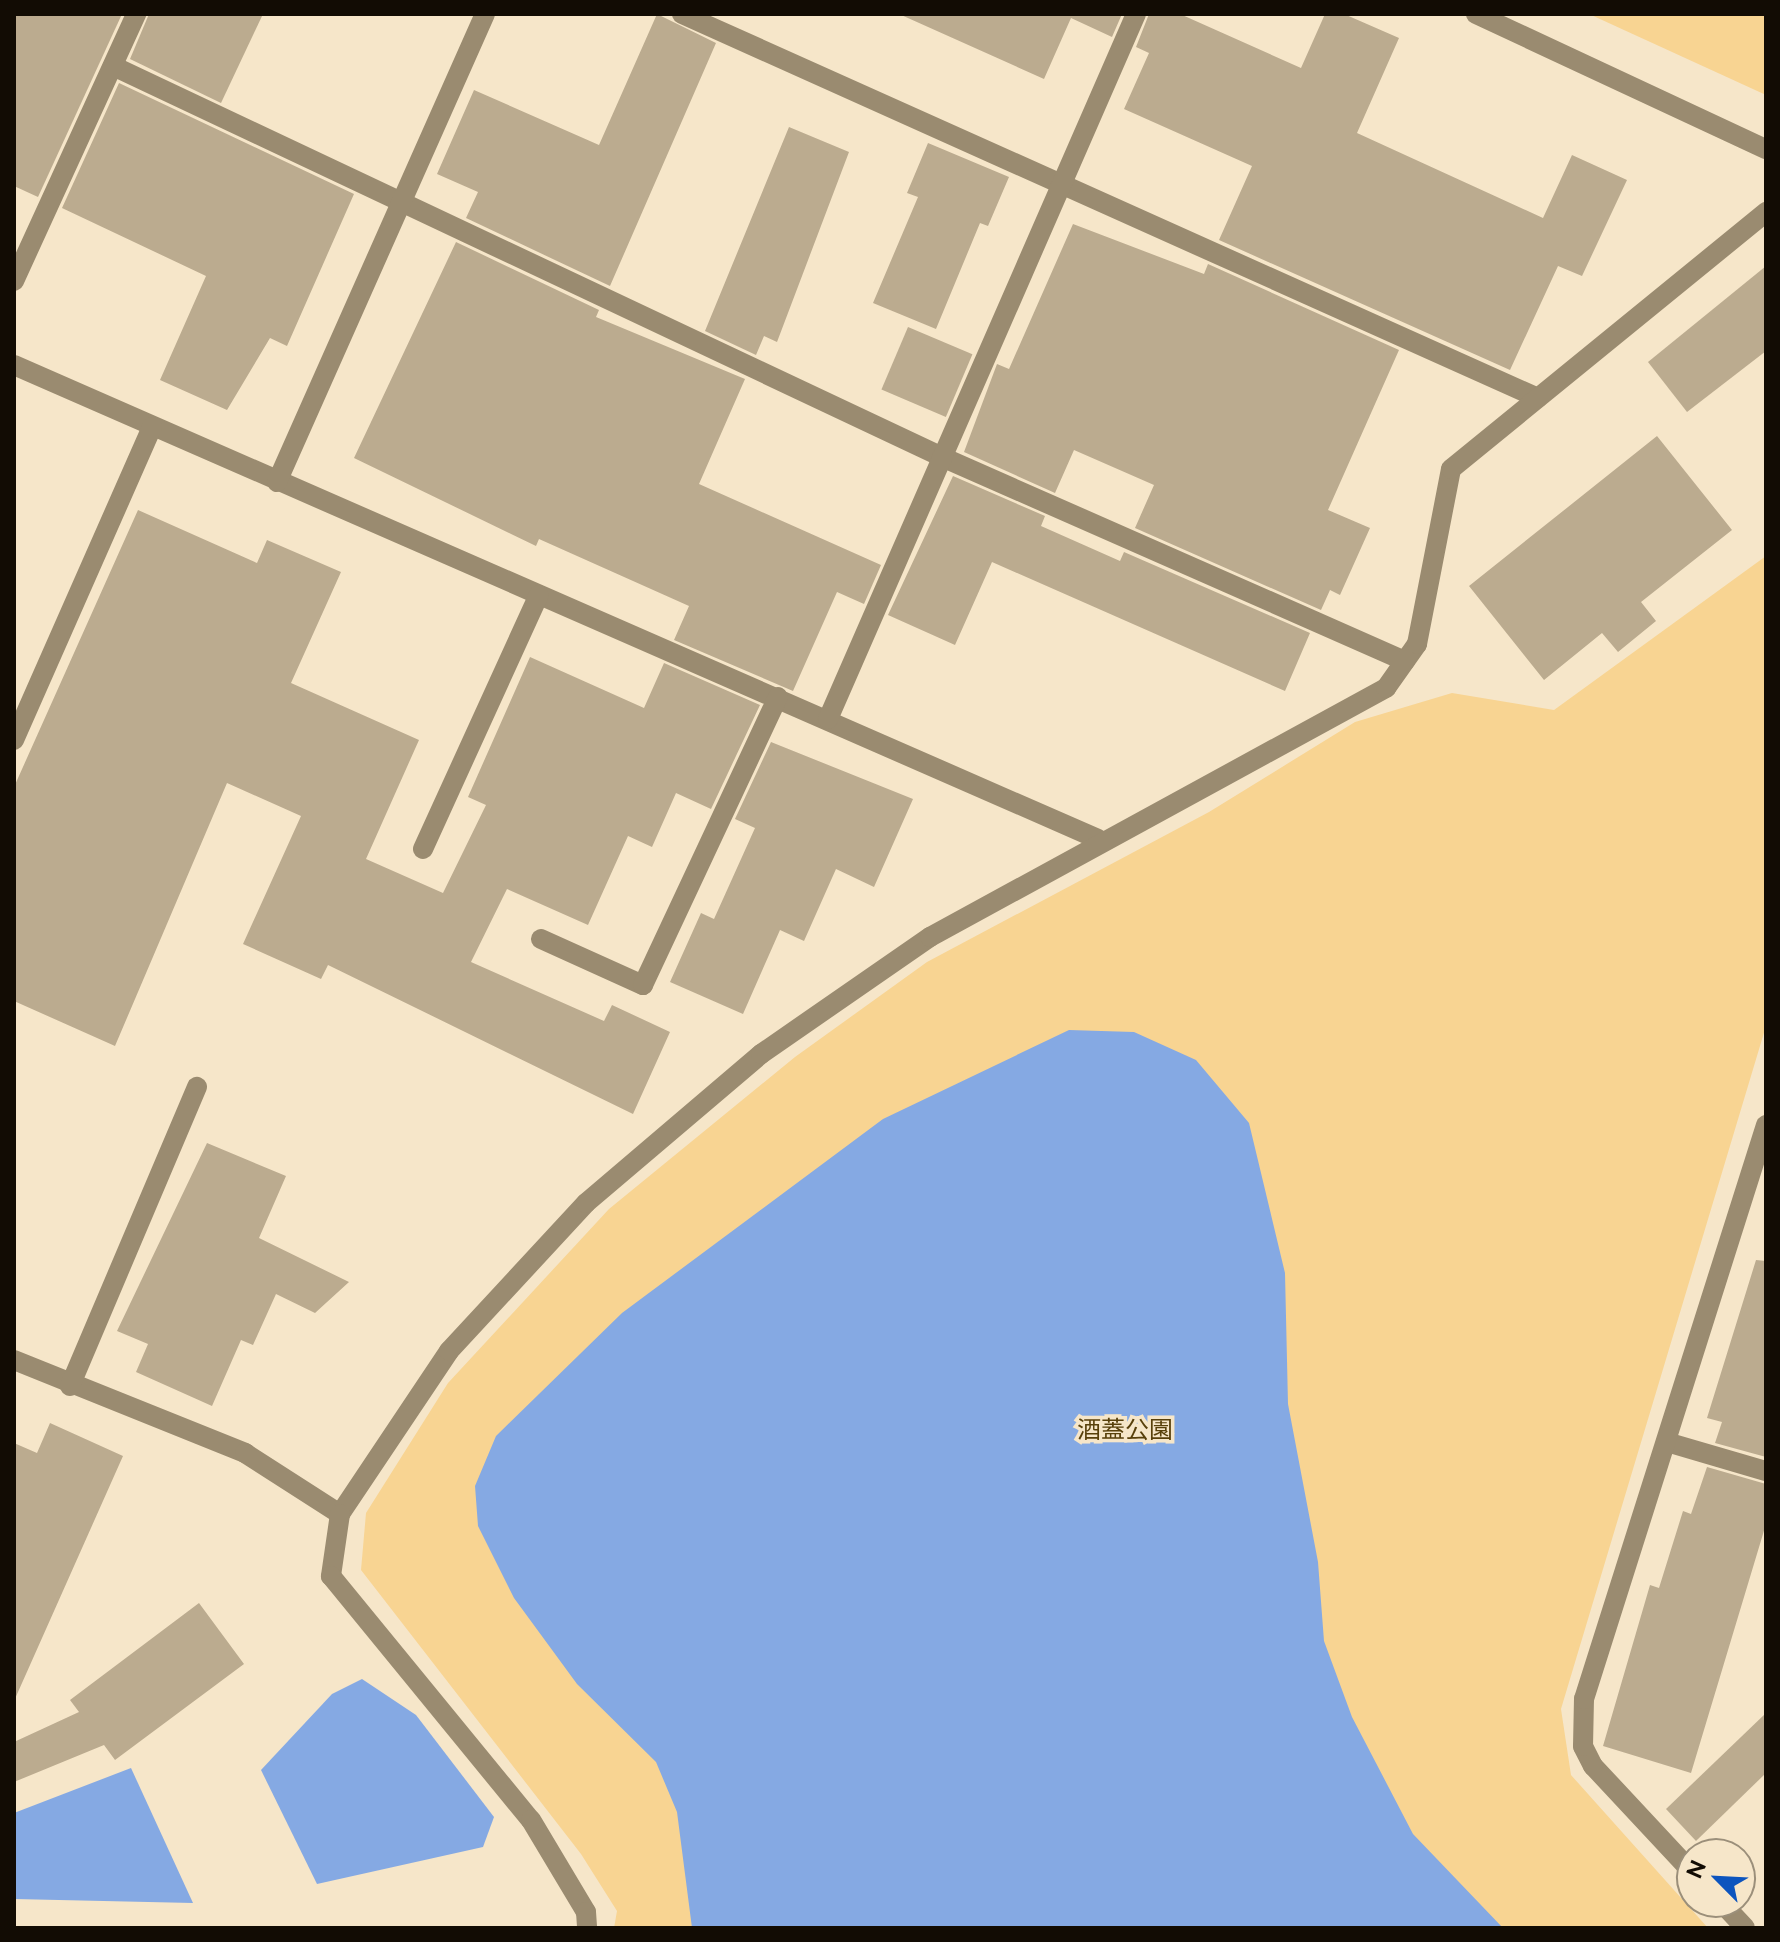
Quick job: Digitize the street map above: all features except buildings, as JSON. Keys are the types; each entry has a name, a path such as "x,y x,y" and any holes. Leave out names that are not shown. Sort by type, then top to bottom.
{"street":[{"path":"14,281 136,14"},
{"path":"277,482 485,14"},
{"path":"682,14 1538,398"},
{"path":"828,719 1136,14"},
{"path":"1476,14 1766,149"},
{"path":"113,66 942,457 1405,661"},
{"path":"587,1928 586,1912 531,1820 331,1576 340,1514 449,1351 586,1203 761,1054 930,937 1098,839 1386,688 1417,644 1451,469 1766,212"},
{"path":"14,365 1098,839"},
{"path":"14,740 152,427"},
{"path":"423,849 539,595"},
{"path":"541,939 643,985 778,697"},
{"path":"70,1386 197,1087"},
{"path":"1676,1855 1593,1766 1581,1727 1594,1663 1670,1443 1766,1125"},
{"path":"14,1360 70,1386 245,1453 340,1514"},
{"path":"1670,1443 1766,1471"}],"green space":[{"path":"1589,14 1766,14 1766,95"},
{"name":"酒蓋公園","path":"1766,556 1766,1026 1561,1709 1571,1775 1676,1892 1676,1918 1699,1918 1708,1928 614,1928 617,1911 581,1854 361,1570 366,1513 448,1383 609,1209 795,1057 927,962 1209,812 1355,722 1452,693 1554,710"}],"water":[{"path":"1069,1030 1134,1032 1196,1060 1249,1123 1285,1273 1288,1404 1318,1562 1324,1641 1352,1717 1413,1834 1503,1928 692,1928 677,1812 656,1762 577,1684 514,1598 478,1526 475,1486 496,1436 622,1313 883,1119"},
{"path":"362,1679 416,1715 494,1817 483,1847 317,1884 261,1770 332,1694"},
{"path":"131,1768 193,1903 14,1899 14,1813"}]}
